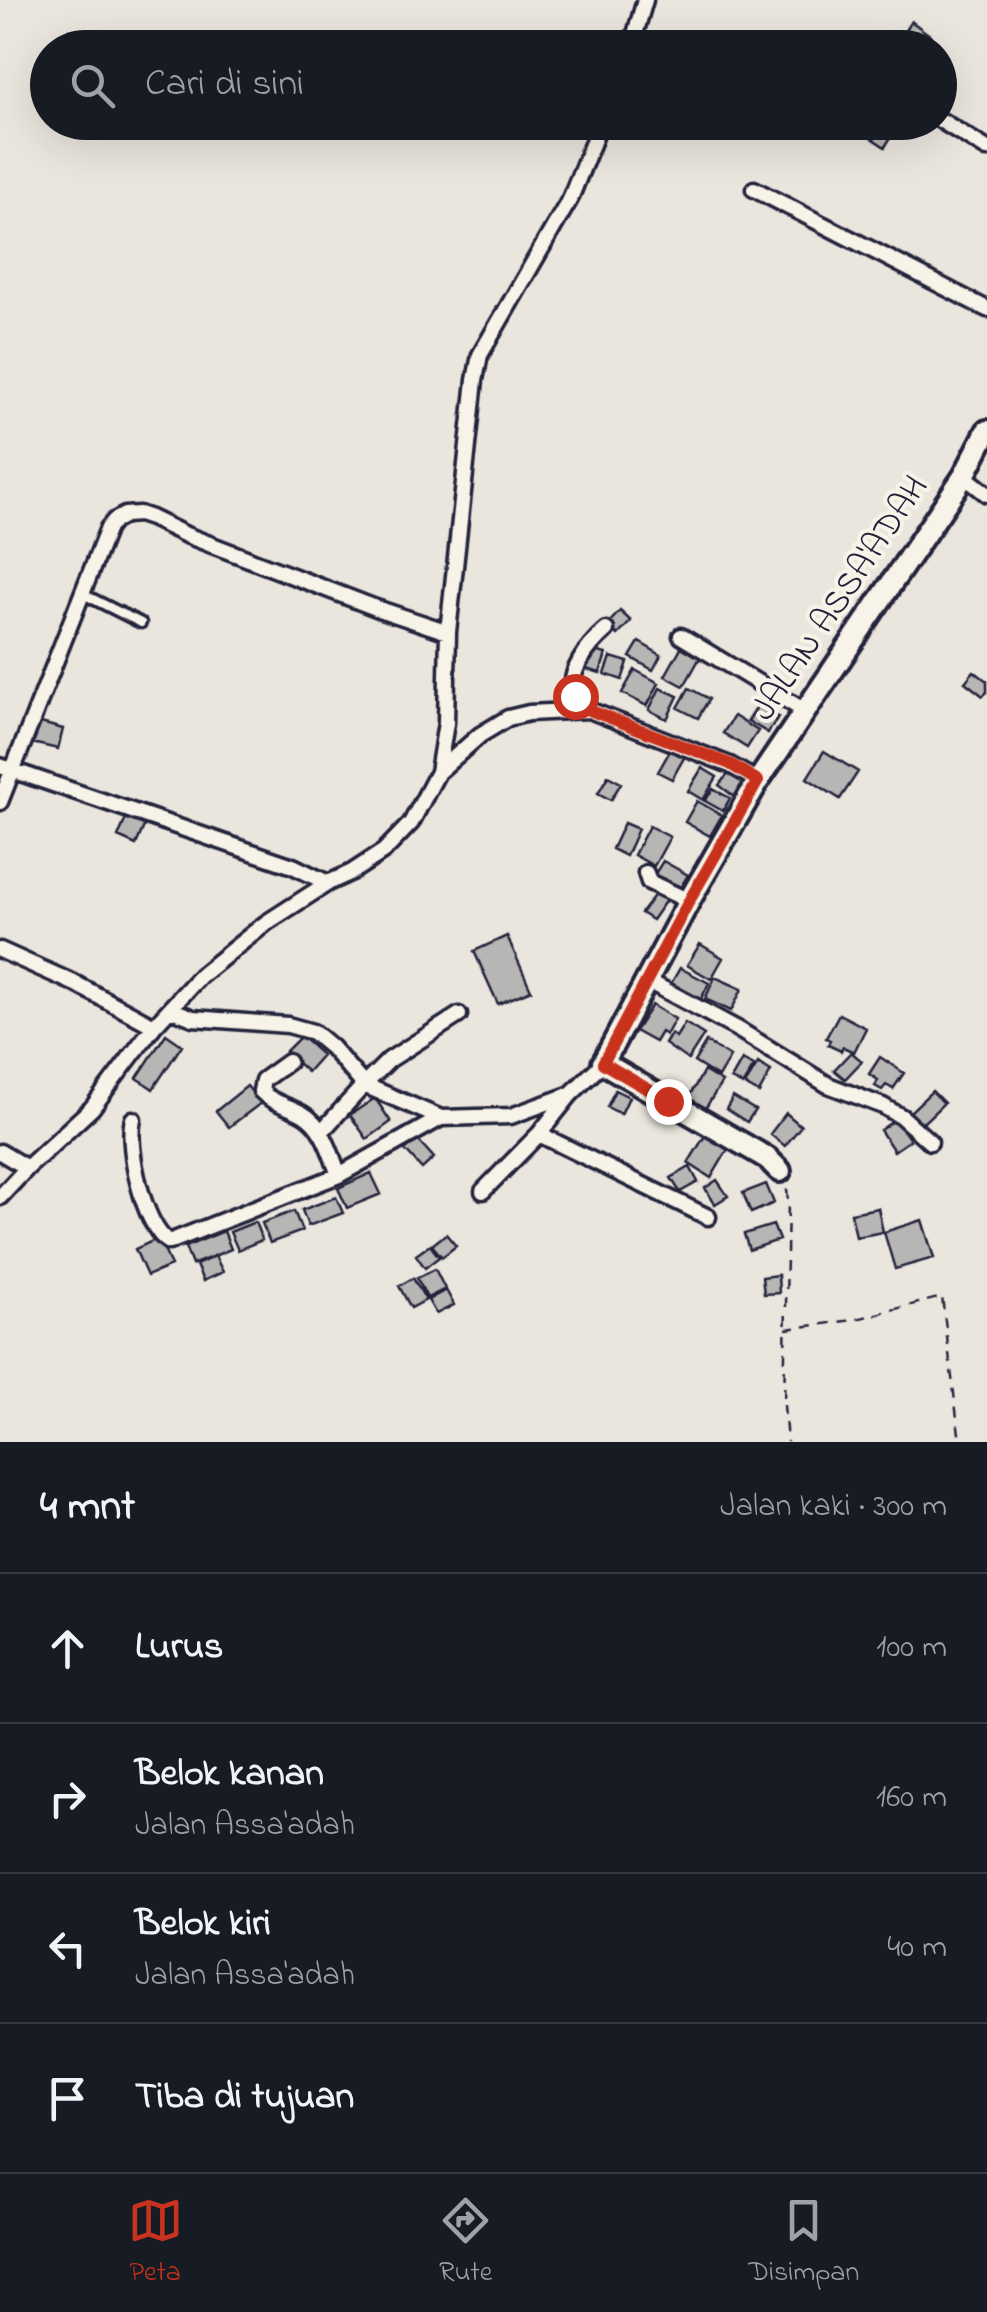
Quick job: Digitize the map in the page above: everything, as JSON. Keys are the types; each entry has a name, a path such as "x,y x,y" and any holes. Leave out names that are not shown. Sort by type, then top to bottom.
{"street":[{"path":"636,30 645,0"},
{"path":"957,130 987,149"},
{"path":"0,1197 92,1108 154,1026 200,976 266,923 384,851 411,823 438,772 446,724 448,632 480,355 570,199 593,140"},
{"path":"754,188 987,308"},
{"name":"JALAN ASSA'ADAH","path":"603,1063 758,781 964,476 987,431"},
{"path":"964,476 987,494"},
{"path":"0,802 6,768 108,528 125,515 139,514 376,608 448,632"},
{"path":"589,710 575,696 573,682 591,643 606,630"},
{"path":"681,636 804,710"},
{"path":"438,772 480,735 508,718 555,710 589,710 730,764 758,781"},
{"path":"6,768 293,866 328,882"},
{"path":"646,872 649,882 689,901"},
{"path":"0,950 76,984 154,1026"},
{"path":"648,981 739,1030 828,1085 883,1106 930,1142"},
{"path":"170,1010 193,1018 288,1025 313,1032 364,1085 441,1118 511,1116 571,1094"},
{"path":"321,1132 389,1060 458,1015"},
{"path":"288,1062 263,1080 261,1091 268,1099 306,1115 321,1132 339,1175"},
{"path":"483,1191 603,1063 766,1158 780,1170"},
{"path":"132,1119 130,1141 144,1201 160,1236 169,1242 339,1175 441,1118"},
{"path":"539,1134 708,1217"},
{"path":"0,1152 27,1168"}],"lane":[{"path":"83,594 141,623"}],"path":[{"path":"780,1170 788,1202 784,1406 787,1442"},
{"path":"786,1329 853,1320 942,1297 960,1442"}],"building":[{"path":"911,21 923,30 905,30"},
{"path":"620,611 631,621 618,635 607,625"},
{"path":"639,642 661,655 653,670 630,657"},
{"path":"683,644 702,654 684,686 665,676"},
{"path":"592,650 606,654 600,673 586,669"},
{"path":"611,657 628,662 622,680 605,674"},
{"path":"635,670 659,683 647,706 622,693"},
{"path":"974,671 987,681 983,696 965,682"},
{"path":"660,688 678,696 667,719 649,710"},
{"path":"689,688 709,699 698,718 678,708"},
{"path":"758,705 778,717 768,733 748,721"},
{"path":"734,716 758,731 747,748 723,733"},
{"path":"37,722 63,729 58,749 32,743"},
{"path":"671,749 685,756 672,779 658,772"},
{"path":"824,751 858,772 840,799 807,778"},
{"path":"702,768 717,777 703,800 688,791"},
{"path":"733,768 749,780 736,798 719,785"},
{"path":"608,776 621,783 611,800 598,793"},
{"path":"713,789 730,798 723,811 705,801"},
{"path":"697,801 722,815 710,836 685,822"},
{"path":"127,816 145,824 136,845 118,837"},
{"path":"624,823 638,829 626,856 612,849"},
{"path":"649,826 670,837 654,866 634,855"},
{"path":"663,861 688,875 679,890 654,875"},
{"path":"656,893 666,900 652,920 641,913"},
{"path":"507,936 531,990 498,1004 474,951"},
{"path":"700,944 723,958 711,979 687,965"},
{"path":"680,968 709,983 698,1005 668,989"},
{"path":"715,977 742,989 731,1011 705,999"},
{"path":"652,1005 675,1019 666,1035 661,1032 655,1042 635,1031"},
{"path":"839,1014 866,1028 854,1052 828,1045 830,1040 826,1038"},
{"path":"685,1023 704,1035 688,1060 665,1044 671,1034 676,1037"},
{"path":"166,1034 182,1045 153,1089 137,1078"},
{"path":"301,1036 322,1055 307,1072 285,1052"},
{"path":"706,1042 730,1057 718,1077 694,1062"},
{"path":"851,1052 862,1061 845,1079 834,1070"},
{"path":"880,1057 904,1073 893,1089 875,1086 878,1080 869,1074"},
{"path":"742,1060 754,1066 743,1085 731,1079"},
{"path":"758,1063 771,1071 759,1093 745,1085"},
{"path":"704,1071 722,1082 705,1109 688,1098"},
{"path":"247,1086 261,1103 229,1127 216,1111"},
{"path":"615,1090 629,1097 621,1114 607,1107"},
{"path":"932,1091 944,1103 922,1124 910,1112"},
{"path":"733,1097 755,1110 747,1122 726,1109"},
{"path":"375,1098 391,1122 367,1139 350,1115"},
{"path":"786,1113 801,1126 785,1146 770,1134"},
{"path":"896,1119 910,1140 894,1151 880,1130"},
{"path":"706,1134 729,1148 711,1178 688,1163"},
{"path":"417,1139 434,1158 422,1169 405,1150"},
{"path":"690,1167 698,1182 680,1192 671,1178"},
{"path":"371,1173 381,1194 347,1208 338,1188"},
{"path":"717,1180 728,1196 715,1204 705,1188"},
{"path":"766,1184 774,1203 751,1213 743,1193"},
{"path":"336,1197 343,1213 308,1226 302,1210"},
{"path":"878,1208 883,1232 856,1237 851,1213"},
{"path":"294,1211 302,1231 270,1243 262,1223"},
{"path":"922,1220 934,1258 895,1269 884,1232"},
{"path":"255,1222 262,1240 238,1250 230,1232"},
{"path":"773,1225 779,1240 749,1250 744,1234"},
{"path":"224,1231 231,1249 192,1265 185,1247"},
{"path":"446,1234 456,1246 442,1257 432,1245"},
{"path":"159,1238 171,1266 147,1276 135,1249"},
{"path":"430,1245 439,1257 425,1268 416,1255"},
{"path":"215,1256 223,1272 203,1281 196,1265"},
{"path":"435,1269 445,1289 427,1298 417,1278"},
{"path":"778,1275 779,1293 764,1294 762,1277"},
{"path":"413,1278 426,1300 411,1308 399,1286"},
{"path":"446,1290 454,1305 436,1314 428,1300"}],"route":[{"path":"575,696 589,710 730,764 758,781 603,1063 668,1101"}]}
